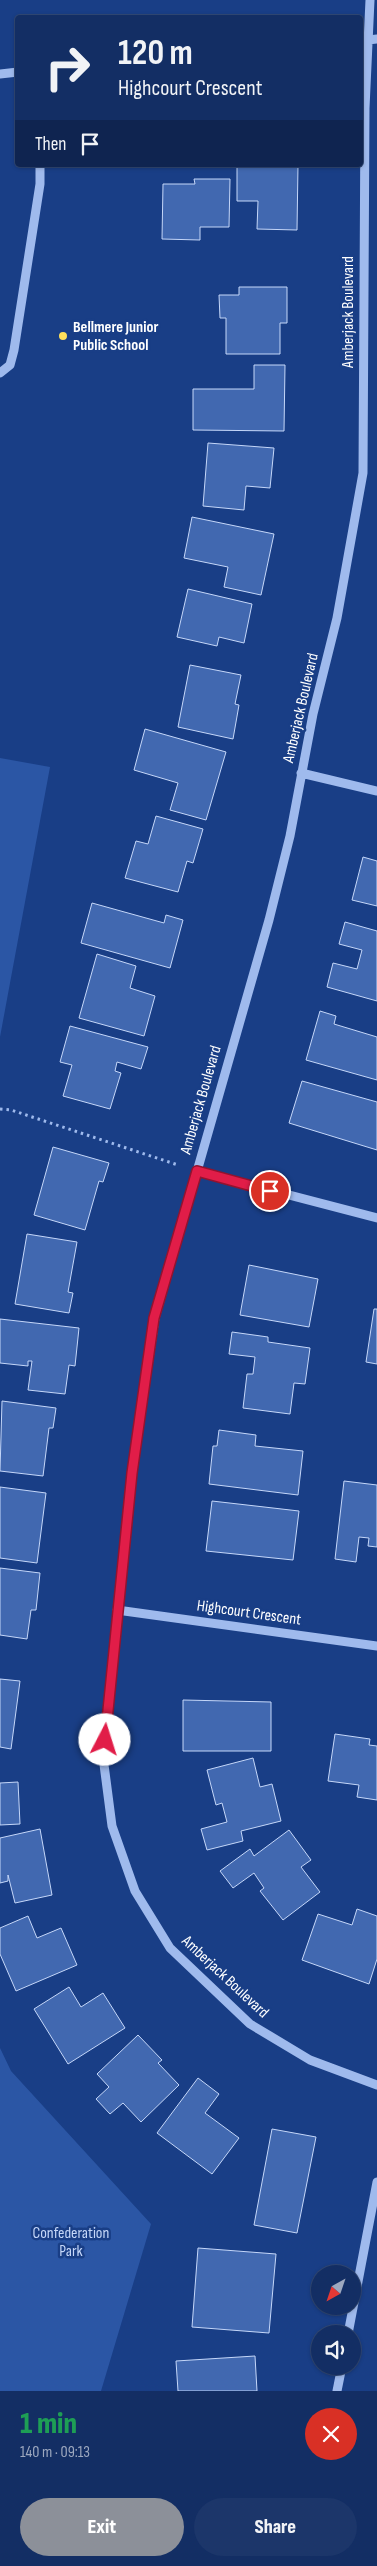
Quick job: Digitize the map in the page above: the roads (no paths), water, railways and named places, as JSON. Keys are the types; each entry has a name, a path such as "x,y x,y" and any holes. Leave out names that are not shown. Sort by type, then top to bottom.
{"street":[{"name":"Amberjack Boulevard","path":"370,0 365,118 363,473 337,618 301,773 290,836 269,920 154,1318 132,1473 103,1757 112,1826 135,1891 170,1948 250,2024 310,2060 377,2085"},
{"path":"0,74 15,72"},
{"path":"0,373 10,365 14,350 40,184 40,167"},
{"path":"301,773 377,791"},
{"path":"197,1171 377,1218"},
{"name":"Highcourt Crescent","path":"117,1610 377,1646"},
{"path":"350,2325 377,2182"},
{"path":"337,2391 340,2375"}],"place":[{"name":"Bellmere Junior Public School","path":"63,336"}],"park label":[{"name":"Confederation Park","path":"71,2242"}]}
